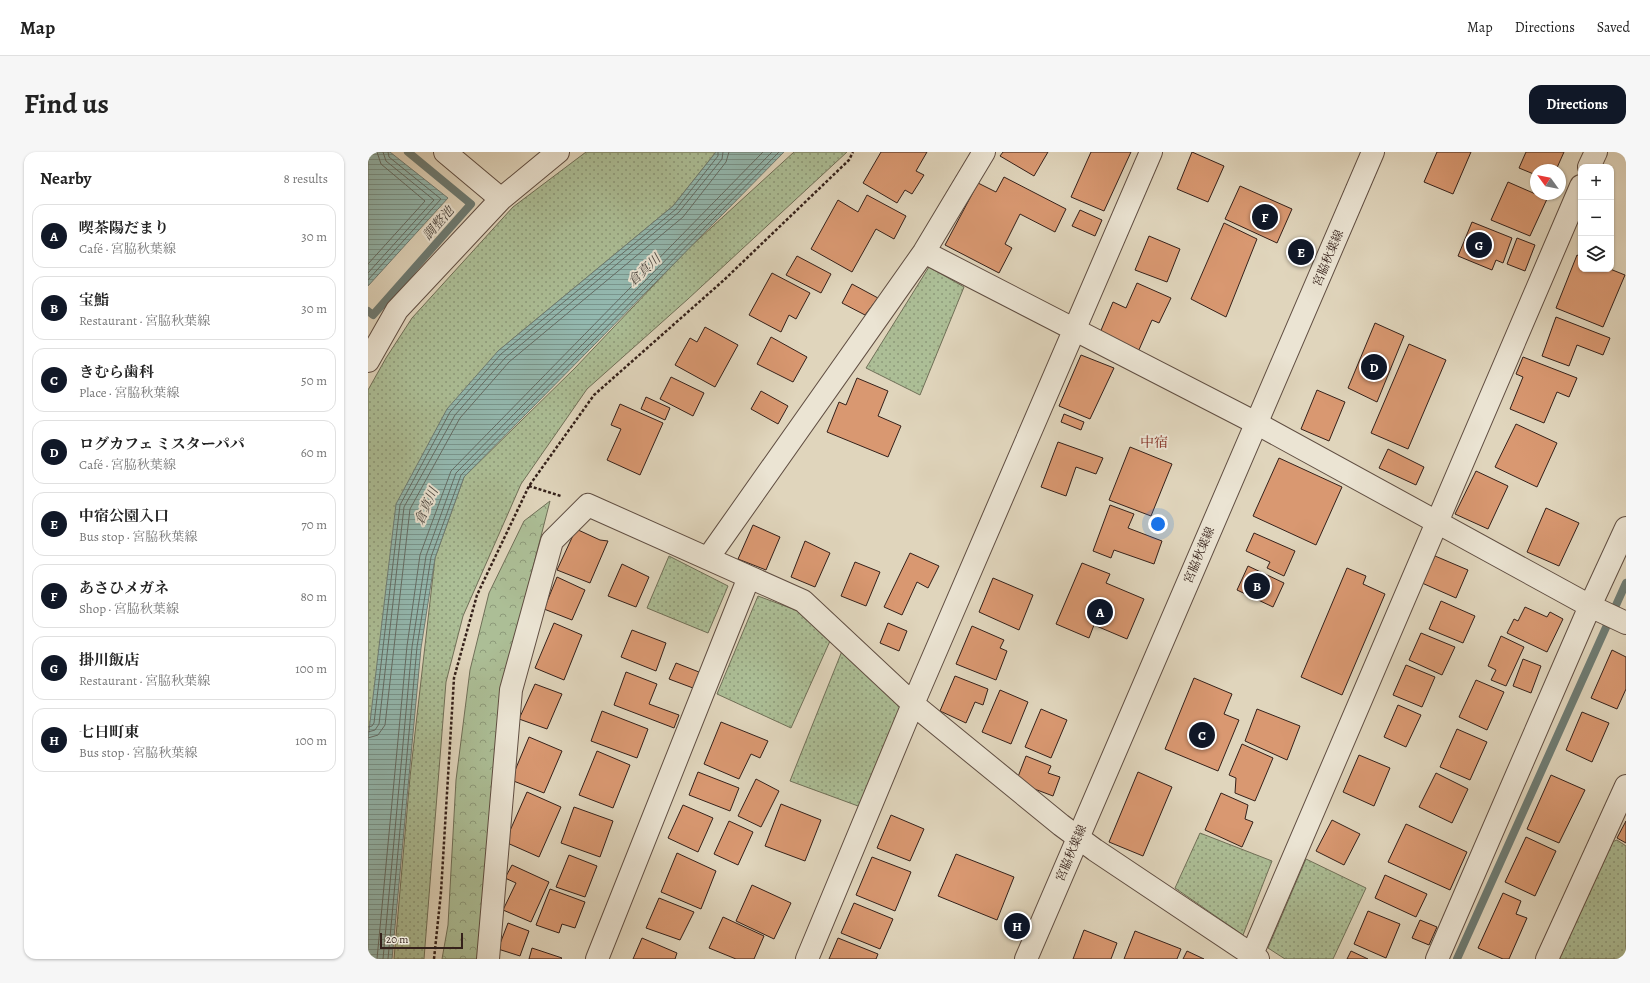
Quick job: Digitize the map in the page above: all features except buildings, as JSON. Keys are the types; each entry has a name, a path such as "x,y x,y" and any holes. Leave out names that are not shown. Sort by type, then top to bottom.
{"street":[{"path":"445,152 501,200"},
{"path":"368,361 397,310 501,200 558,152"},
{"path":"708,558 924,252 984,152"},
{"path":"807,959 913,704 1152,152"},
{"name":"宮脇秋葉線","path":"1026,959 1373,152"},
{"path":"1590,164 1596,152"},
{"path":"488,959 511,690 552,541 588,505 803,601 913,704 1078,838 1253,958 1578,193"},
{"path":"924,252 1256,423 1594,608 1622,621"},
{"path":"1437,959 1594,608 1626,528"},
{"path":"597,959 749,577"},
{"path":"1547,959 1626,786"}],"green space":[{"path":"586,152 716,152 673,206 498,351 368,750 368,390 386,358 412,318 513,207"},
{"path":"794,152 847,152 688,299 587,389 521,484 463,616 446,682 424,959 394,959 410,777 435,558 464,477 575,368 689,248"},
{"path":"929,267 964,287 920,395 866,368"},
{"path":"550,501 510,657 483,959 442,959 448,925 456,780 470,670 489,593 524,521"},
{"path":"669,556 728,586 708,633 647,608"},
{"path":"758,596 801,612 830,641 791,728 717,694"},
{"path":"846,641 913,704 869,810 790,781"},
{"path":"1200,833 1272,861 1243,935 1175,888"},
{"path":"1617,840 1626,846 1626,952 1622,959 1555,959 1612,842"},
{"path":"1306,859 1366,888 1333,959 1285,959 1268,948"}],"water":[{"path":"368,152 390,152 448,198 368,286"},
{"name":"倉真川","path":"716,152 784,152 464,477 435,558 421,648 392,959 368,959 368,739 396,504 447,409 498,351 673,206"}],"waterway":[{"name":"調整池","path":"368,311 373,315 471,204 408,152"},
{"path":"1457,959 1626,583"}],"place":[{"name":"あさひメガネ","path":"1265,217"},
{"name":"掛川飯店","path":"1479,245"},
{"name":"中宿公園入口","path":"1301,252"},
{"name":"ログカフェ ミスターパパ","path":"1374,367"},
{"name":"宝鮨","path":"1257,586"},
{"name":"喫茶陽だまり","path":"1100,612"},
{"name":"きむら歯科","path":"1202,735"},
{"name":"七日町東","path":"1017,926"}],"district":[{"name":"中宿","path":"1154,442"}]}
